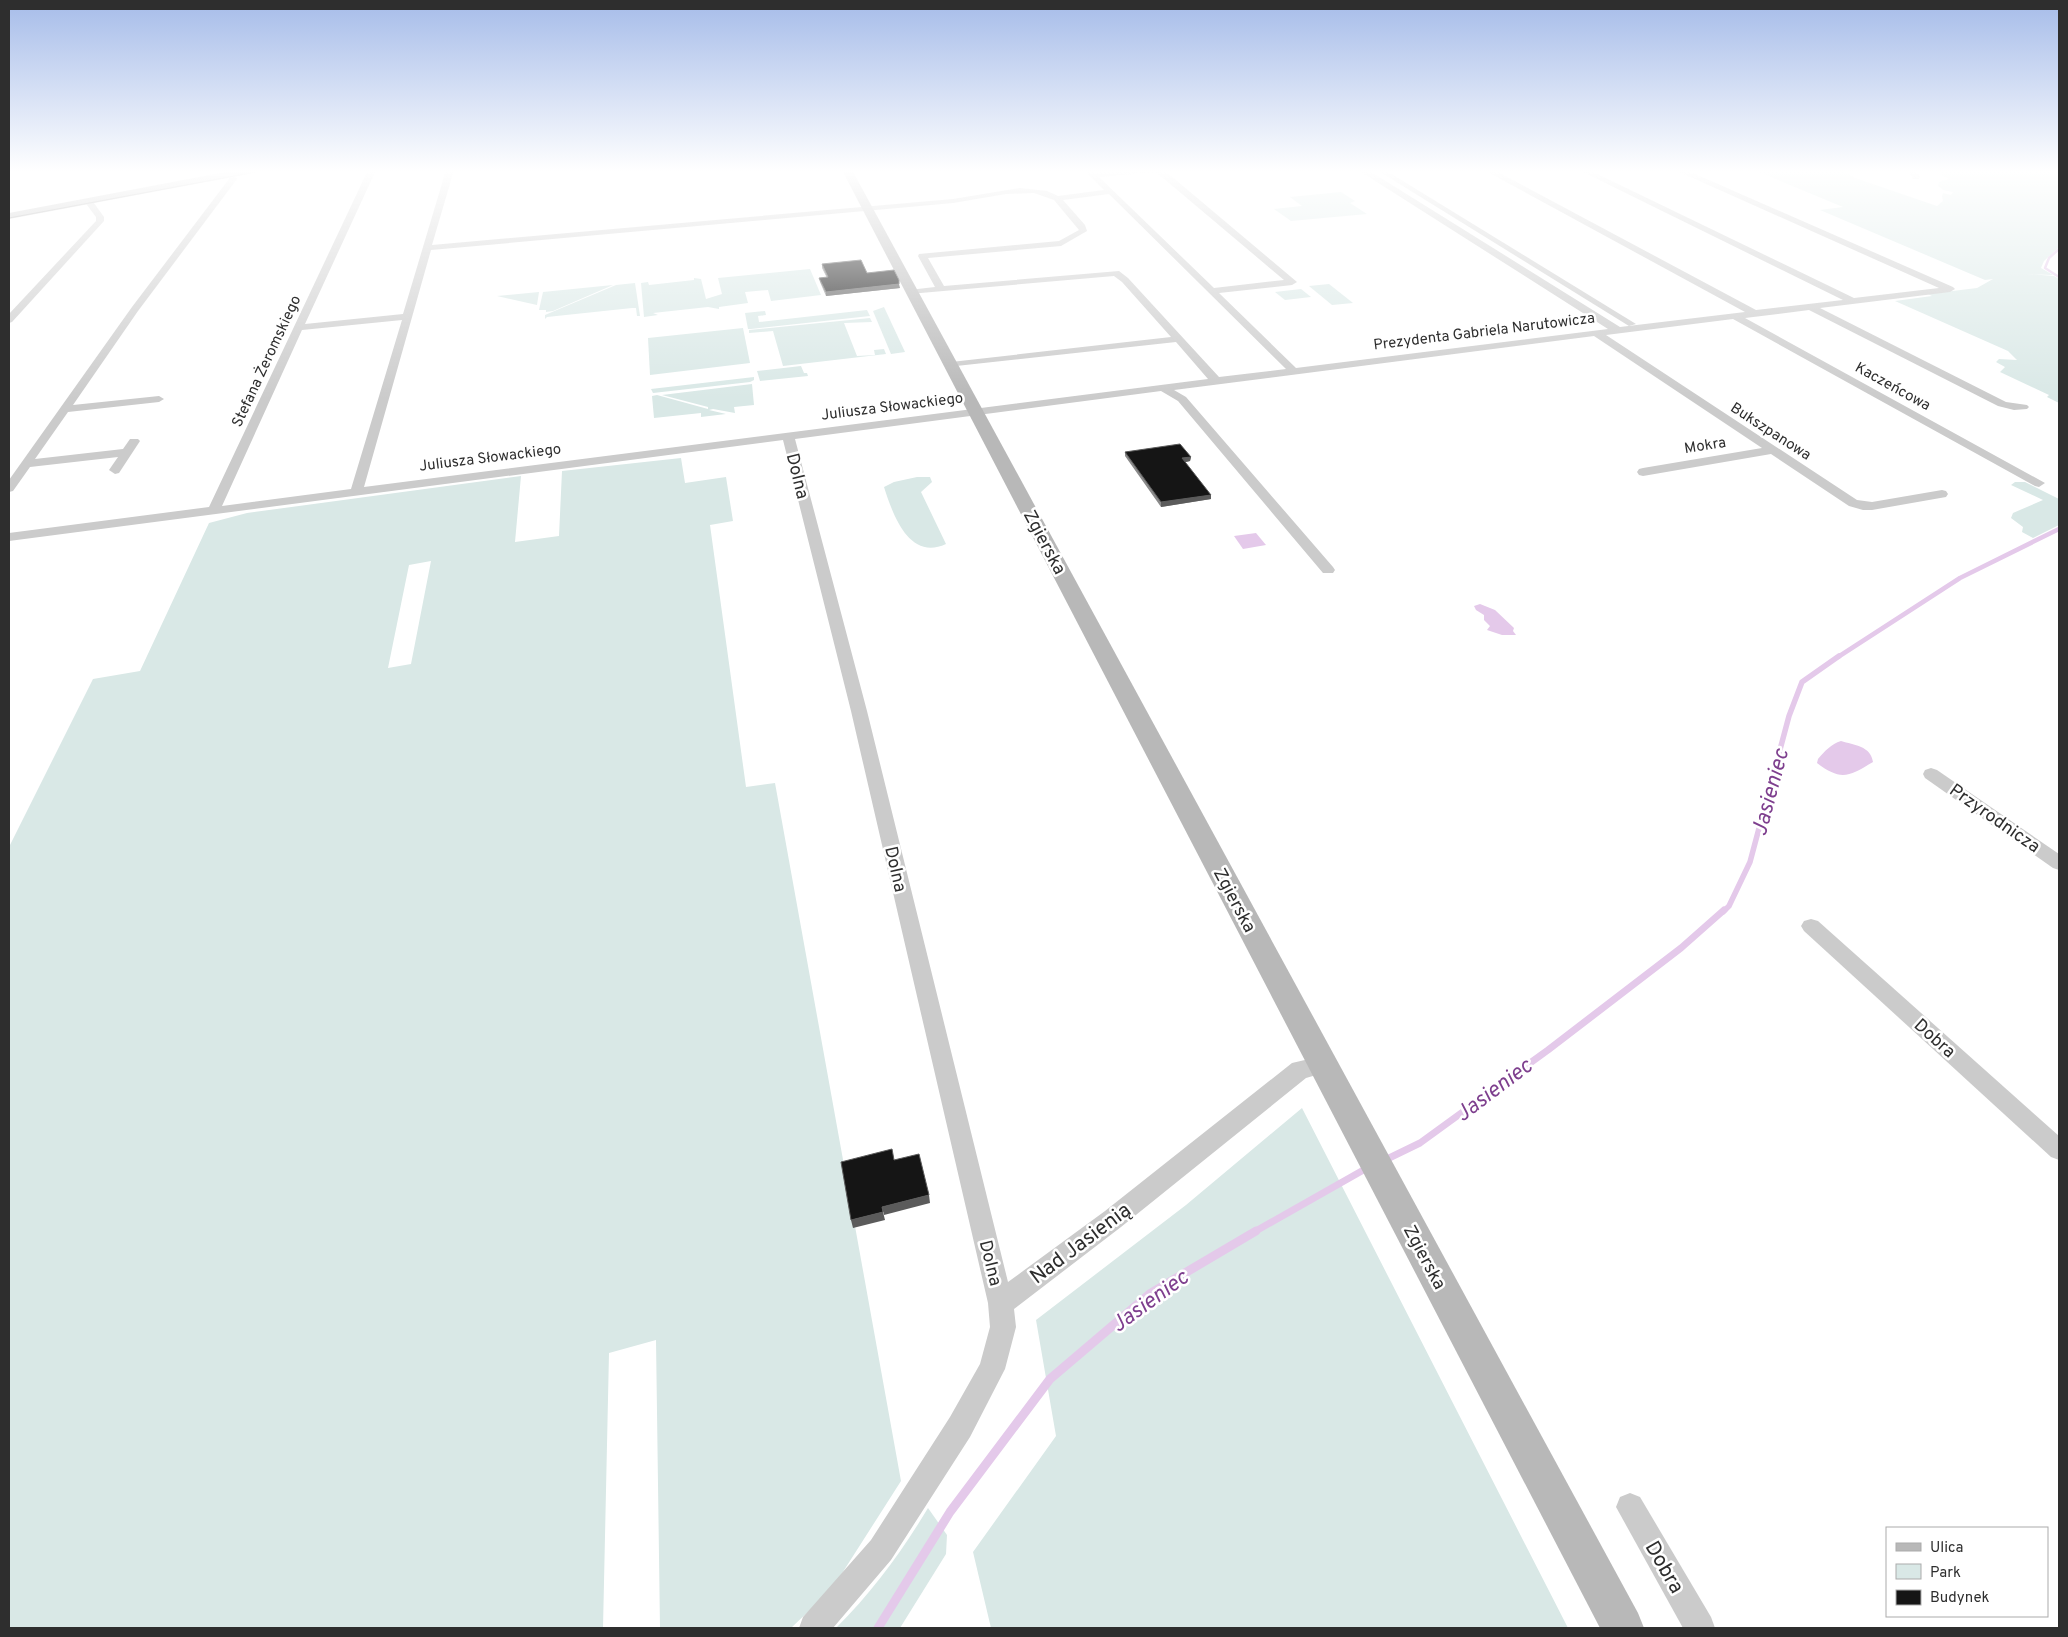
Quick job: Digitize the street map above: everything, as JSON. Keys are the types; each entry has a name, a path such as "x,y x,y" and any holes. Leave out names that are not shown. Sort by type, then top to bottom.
{"main road":[{"name":"Zgierska","path":"887,246 1322,1066 1624,1628"}],"street":[{"path":"9,320 77,246"},
{"path":"9,488 135,309 182,246"},
{"name":"Stefana Żeromskiego","path":"214,510 336,246"},
{"path":"357,490 428,248 446,246"},
{"path":"941,289 922,256 1024,246"},
{"path":"1166,246 1294,371"},
{"path":"1212,291 1292,282 1250,246"},
{"path":"1482,246 1617,330"},
{"path":"1505,246 1632,324"},
{"path":"1630,246 1754,313"},
{"path":"1740,246 1853,301"},
{"name":"Prezydenta Gabriela Narutowicza","path":"976,412 1950,289 1853,246"},
{"path":"912,292 1120,275 1216,381"},
{"path":"1809,306 2002,404 2023,407"},
{"path":"1587,312 1607,309"},
{"name":"Kaczeńcowa","path":"1733,315 2039,483"},
{"path":"297,328 408,316"},
{"name":"Bukszpanowa","path":"1596,333 1854,503 1863,506 1942,494"},
{"path":"951,365 1178,339"},
{"path":"65,409 157,402 166,388"},
{"path":"1163,388 1182,399 1328,570"},
{"name":"Juliusza Słowackiego","path":"9,537 357,490 976,412"},
{"name":"Dolna","path":"788,436 859,711 1001,1303"},
{"path":"116,470 134,441"},
{"name":"Mokra","path":"1644,472 1772,450"},
{"path":"26,464 127,452"},
{"name":"Przyrodnicza","path":"1931,774 2059,863"},
{"name":"Dobra","path":"1811,926 2059,1150"},
{"name":"Nad Jasienią","path":"1001,1303 1113,1219 1300,1070 1322,1066"},
{"path":"814,1628 881,1550 960,1427 992,1369 1003,1327 1001,1303"},
{"name":"Dobra","path":"1630,1506 1700,1628"}],"green space":[{"path":"1906,246 2059,246 2044,261 2041,268 2053,275 2027,274 2054,276 2059,279 2059,403 2047,397 2049,395 2000,372 2005,367 1996,362 1999,359 2017,360 2008,351 1895,301 1932,296 1928,294 1977,288 1993,279 1985,280"},
{"path":"810,269 821,295 771,301 768,290 745,292 748,303 719,307 719,309 708,307 653,313 658,315 644,317 641,283 648,282 649,285 694,280 694,278 701,279 706,299 722,294 718,278"},
{"path":"635,283 640,316 637,316 636,308 632,308 547,317 545,319 545,315 616,285"},
{"path":"1329,284 1353,303 1332,305 1309,286"},
{"path":"613,285 553,311 539,310 543,292"},
{"path":"1301,289 1311,297 1285,300 1275,292"},
{"path":"539,292 537,305 497,296"},
{"path":"884,307 905,352 891,354 873,311"},
{"path":"867,310 870,316 751,329 748,329 745,313 765,311 766,315 758,316 759,322"},
{"path":"870,318 872,322 844,323 857,356 875,355 874,350 884,349 886,354 783,366 773,331 749,333 749,330"},
{"path":"743,328 750,363 650,375 648,338"},
{"path":"801,366 804,373 807,373 808,376 760,381 757,371"},
{"path":"754,377 754,380 750,382 653,393 651,389"},
{"path":"752,384 754,405 734,407 735,413 713,409 709,410 726,414 701,417 701,413 654,418 652,396 657,395 708,409 708,407 662,395"},
{"path":"681,458 685,483 726,477 733,521 710,525 746,787 775,783 901,1481 832,1589 791,1628 660,1628 656,1340 609,1353 603,1628 9,1628 9,847 93,679 140,671 209,523 247,513 521,476 515,542 559,536 562,471","holes":["431,561 411,664 388,668 409,565"]},
{"path":"917,477 930,477 932,482 921,492 946,544 933,548 922,546 912,541 904,532 892,510 884,487 894,482"},
{"path":"2015,482 2025,482 2059,499 2059,525 2033,538 2022,532 2023,527 2011,518 2013,513 2043,500 2011,485"},
{"path":"1302,1108 1568,1628 991,1628 973,1552 1056,1436 1036,1320 1186,1205"},
{"path":"928,1508 947,1535 946,1554 900,1628 836,1628 886,1571"}],"shaded area":[{"path":"1256,533 1266,545 1243,549 1234,536"},
{"path":"1480,604 1495,610 1514,628 1513,631 1516,635 1502,635 1487,630 1490,626 1484,620 1484,615 1476,610 1474,606"},
{"path":"1841,741 1865,749 1872,757 1873,762 1851,774 1845,775 1832,773 1817,763 1818,759 1828,748"}],"building":[{"path":"861,260 867,273 894,270 899,284 826,292 819,278 828,277 822,264"},
{"path":"1180,444 1191,457 1182,458 1211,495 1161,502 1125,452"},
{"path":"892,1149 894,1160 919,1154 929,1195 882,1207 883,1212 851,1220 841,1162"}],"waterway":[{"name":"Jasieniec","path":"2059,249 2049,258 2045,268 2059,277"},
{"name":"Jasieniec","path":"1838,657 1960,578 2059,529"},
{"name":"Jasieniec","path":"1723,912 1729,906 1750,862 1789,716 1802,682 1839,656"},
{"name":"Jasieniec","path":"1385,1160 1420,1143 1548,1050 1681,948 1724,910"},
{"name":"Jasieniec","path":"1254,1232 1367,1168"},
{"name":"Jasieniec","path":"878,1628 950,1512 1050,1379 1151,1293 1256,1231"}]}
